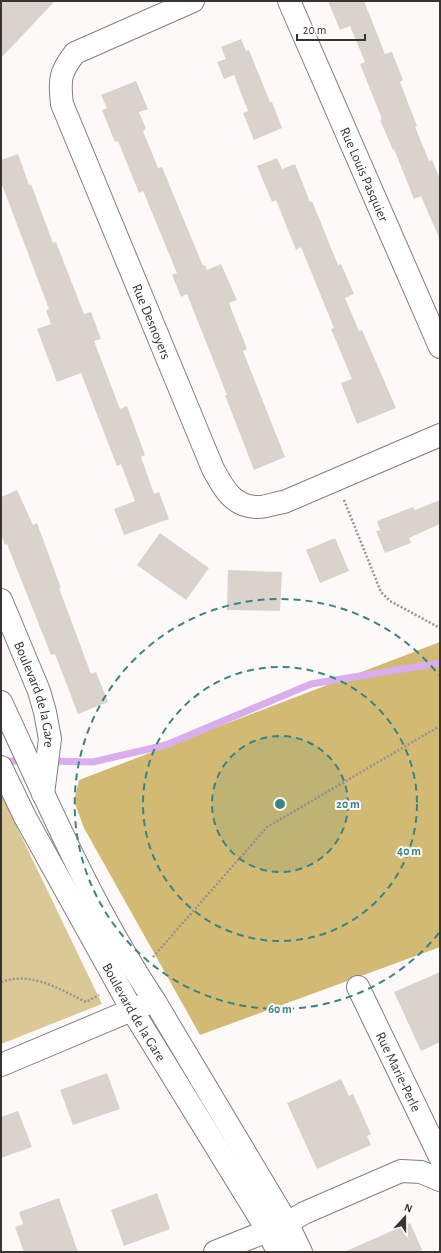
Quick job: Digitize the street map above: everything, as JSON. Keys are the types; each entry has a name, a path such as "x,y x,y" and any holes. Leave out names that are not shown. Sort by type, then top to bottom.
{"street":[{"name":"Rue Desnoyers","path":"193,1 75,53 64,67 60,85 62,104 213,469 223,488 240,504 256,507 284,502 440,434"},
{"name":"Rue Louis Pasquier","path":"289,1 440,347"},
{"name":"Boulevard de la Gare","path":"1,600 39,691 45,712 50,739 44,794"},
{"name":"Boulevard de la Gare","path":"1,702 84,881 154,1000 277,1227 278,1252"},
{"name":"Boulevard de la Gare","path":"1,767 25,818 132,1010 277,1227 301,1252"},
{"name":"Rue Marie-Perle","path":"358,987 440,1156"},
{"path":"1,1064 154,1000"},
{"path":"216,1252 277,1227 304,1213 401,1171 421,1172 440,1180"}],"path":[{"path":"336,480 380,592 390,601 440,628"},
{"path":"138,975 267,827 440,726"},
{"path":"1,982 28,978 50,984 86,1002 119,986"}],"shaded area":[{"path":"440,642 440,947 200,1035 84,828 74,801 79,780"},
{"path":"1,794 102,1004 1,1044"}],"building":[{"path":"1,1 55,1 1,58"},
{"path":"328,1 364,1 385,54 392,52 403,80 400,82 417,126 415,127 429,161 432,160 440,179 440,240 421,196 414,199 394,149 393,150 380,120 382,119 360,64 365,62 350,26 340,30"},
{"path":"241,39 246,51 249,50 282,128 254,140 243,113 248,111 234,75 224,79 217,62 226,59 221,47"},
{"path":"136,81 148,109 139,112 146,129 143,131 158,168 162,167 203,266 205,265 207,270 221,264 237,300 229,303 247,349 243,351 285,457 254,470 225,395 227,395 187,294 181,297 172,275 177,273 143,191 139,193 118,141 115,142 102,110 107,108 101,95"},
{"path":"18,154 29,185 31,184 53,243 56,242 84,314 91,312 101,339 94,341 120,409 127,406 145,455 141,457 154,494 159,492 169,519 124,535 114,509 135,501 121,464 117,466 81,373 57,382 37,329 51,324 46,310 49,309 1,182 1,160"},
{"path":"277,158 282,169 295,164 338,265 341,264 354,294 345,298 359,331 362,330 396,408 357,424 341,383 352,379 331,329 334,328 301,247 296,250 276,200 272,202 257,166"},
{"path":"17,490 33,525 37,523 91,674 96,672 108,702 78,714 55,654 51,655 7,544 5,545 1,534 1,497"},
{"path":"440,500 440,524 409,538 411,543 385,553 376,531 380,530 377,521 413,507 415,510"},
{"path":"160,533 209,568 186,600 137,565"},
{"path":"335,538 349,571 320,583 306,550"},
{"path":"228,570 282,572 280,611 227,610"},
{"path":"440,972 440,1042 421,1051 394,992"},
{"path":"107,1073 120,1109 73,1125 60,1090"},
{"path":"341,1079 349,1096 353,1094 371,1134 367,1136 371,1145 317,1169 287,1103"},
{"path":"18,1111 32,1147 1,1158 1,1117"},
{"path":"157,1193 170,1229 124,1246 111,1210"},
{"path":"59,1198 78,1252 24,1252 15,1227 23,1224 19,1212"},
{"path":"410,1223 423,1252 344,1252"}],"waterway":[{"path":"50,761 93,762 166,745 311,684 440,663"},
{"path":"1,761 24,761"}]}
